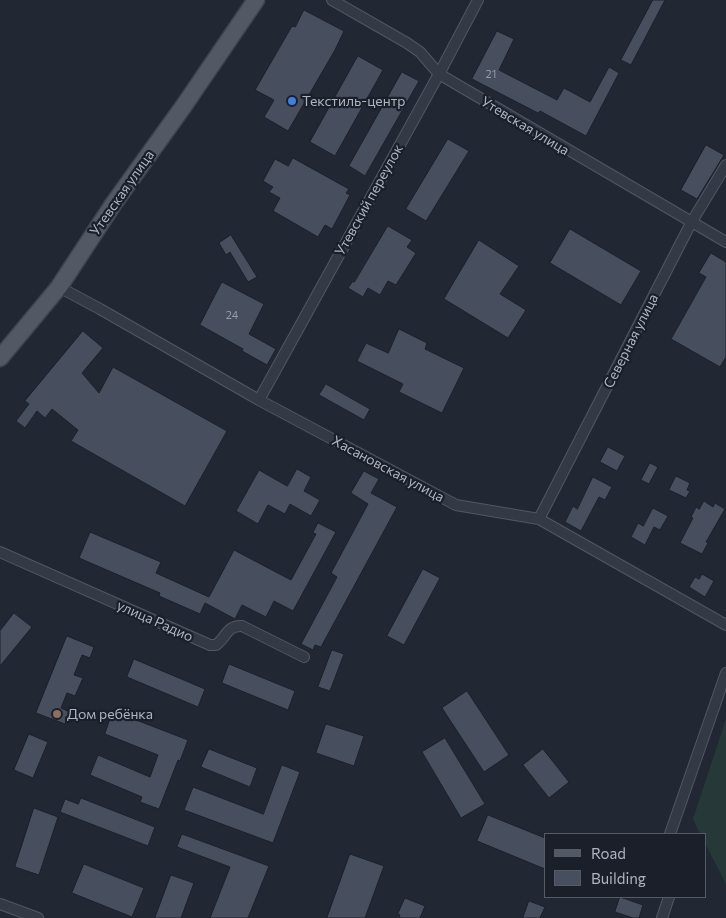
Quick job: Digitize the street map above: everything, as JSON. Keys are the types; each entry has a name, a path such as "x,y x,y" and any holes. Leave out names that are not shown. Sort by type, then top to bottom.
{"main road":[{"name":"Утевская улица","path":"0,358 58,287 114,203 256,0"}],"street":[{"name":"Утевская улица","path":"332,0 420,52 439,74 691,224 726,242"},
{"name":"Утевский переулок","path":"259,400 478,0"},
{"name":"Северная улица","path":"539,519 691,224 726,165"},
{"name":"Хасановская улица","path":"58,287 259,400 456,505 539,519 726,625"},
{"name":"улица Радио","path":"0,552 210,645 216,645 221,642 229,629 242,626 304,657"},
{"path":"670,833 726,673"},
{"path":"662,918 669,898"},
{"path":"0,904 38,918"}],"shaded area":[{"path":"726,719 726,884 706,845 706,833 700,833 693,819"}],"building":[{"path":"653,0 665,0 631,65 621,60"},
{"path":"304,10 344,31 288,131 264,117 274,100 255,90 292,26 295,27"},
{"path":"497,31 514,39 499,70 557,100 564,88 590,102 609,67 619,73 586,136 540,111 538,113 472,79"},
{"path":"358,56 383,70 335,156 310,142"},
{"path":"402,72 419,81 365,176 349,166"},
{"path":"448,139 469,151 426,221 406,209"},
{"path":"706,145 724,155 697,199 681,190"},
{"path":"293,158 349,189 346,193 350,195 332,229 325,225 318,237 273,211 280,198 269,192 273,187 263,181 275,159 288,166"},
{"path":"388,226 412,240 407,247 416,253 396,285 388,281 380,295 368,288 363,297 348,288 354,282"},
{"path":"570,229 641,271 621,305 550,263"},
{"path":"231,235 257,277 248,282 230,252 226,255 219,243"},
{"path":"479,240 519,266 500,294 526,310 508,338 444,299"},
{"path":"711,253 726,262 726,357 720,367 671,339 706,277 699,273"},
{"path":"222,282 264,304 249,334 276,349 267,365 200,325"},
{"path":"399,329 427,343 425,349 464,368 442,413 399,392 403,384 357,361 366,343 388,353"},
{"path":"83,331 103,348 82,373 99,393 113,367 227,431 185,506 71,441 78,430 52,409 45,418 37,411 25,428 16,421 29,404 25,401"},
{"path":"326,384 370,409 364,420 319,395"},
{"path":"608,447 625,456 617,471 600,462"},
{"path":"650,463 658,467 649,484 641,480"},
{"path":"297,469 311,477 304,491 320,500 311,516 290,504 285,514 268,505 258,524 236,511 259,470 287,486"},
{"path":"364,471 379,479 371,493 397,507 321,647 315,645 313,650 301,644 337,577 331,573 368,504 351,493"},
{"path":"676,476 690,483 687,490 690,491 686,498 669,490"},
{"path":"593,477 612,487 605,500 599,497 581,531 565,522 573,506 577,509"},
{"path":"704,501 713,507 715,503 725,509 706,542 708,543 702,554 680,543 693,518 691,517 696,507 699,509"},
{"path":"653,508 668,516 660,530 654,527 645,545 631,537 638,523 643,526"},
{"path":"318,523 336,532 293,611 274,601 266,617 242,605 235,619 205,603 200,614 159,596 160,593 79,558 90,532 161,562 156,573 209,597 234,550 291,580 316,534 313,533"},
{"path":"423,569 440,578 404,645 387,636"},
{"path":"702,574 714,581 705,597 689,587 695,577 699,579"},
{"path":"14,613 32,627 0,666 0,631"},
{"path":"67,636 94,647 90,658 82,655 74,675 83,678 75,696 67,693 61,708 70,712 65,724 36,713"},
{"path":"332,650 344,654 330,691 318,687"},
{"path":"134,659 205,689 198,707 127,677"},
{"path":"229,664 295,691 288,710 222,683"},
{"path":"467,691 509,755 484,772 442,708"},
{"path":"113,711 188,740 159,809 140,802 142,797 90,775 98,755 150,777 158,755 105,734"},
{"path":"326,724 364,736 354,766 316,753"},
{"path":"29,734 48,742 33,778 14,770"},
{"path":"445,738 485,804 461,818 422,752"},
{"path":"209,749 257,768 250,787 201,767"},
{"path":"543,749 569,782 549,798 523,765"},
{"path":"282,765 300,772 273,843 184,810 193,787 263,814"},
{"path":"81,798 155,827 148,846 60,812 65,799 78,804"},
{"path":"34,808 58,817 39,875 15,867"},
{"path":"488,815 544,838 544,869 477,841"},
{"path":"182,834 269,866 248,918 210,918 230,867 177,847"},
{"path":"350,854 384,866 365,918 327,918"},
{"path":"84,864 144,888 132,917 72,893"},
{"path":"171,875 194,883 181,918 155,918"},
{"path":"405,898 425,906 420,918 399,918 400,915 398,914"},
{"path":"620,898 643,905 639,918 615,912"},
{"path":"529,901 545,907 540,918 523,918"}],"place":[{"name":"Текстиль-центр","path":"292,101"},
{"name":"Дом ребёнка","path":"57,714"}]}
